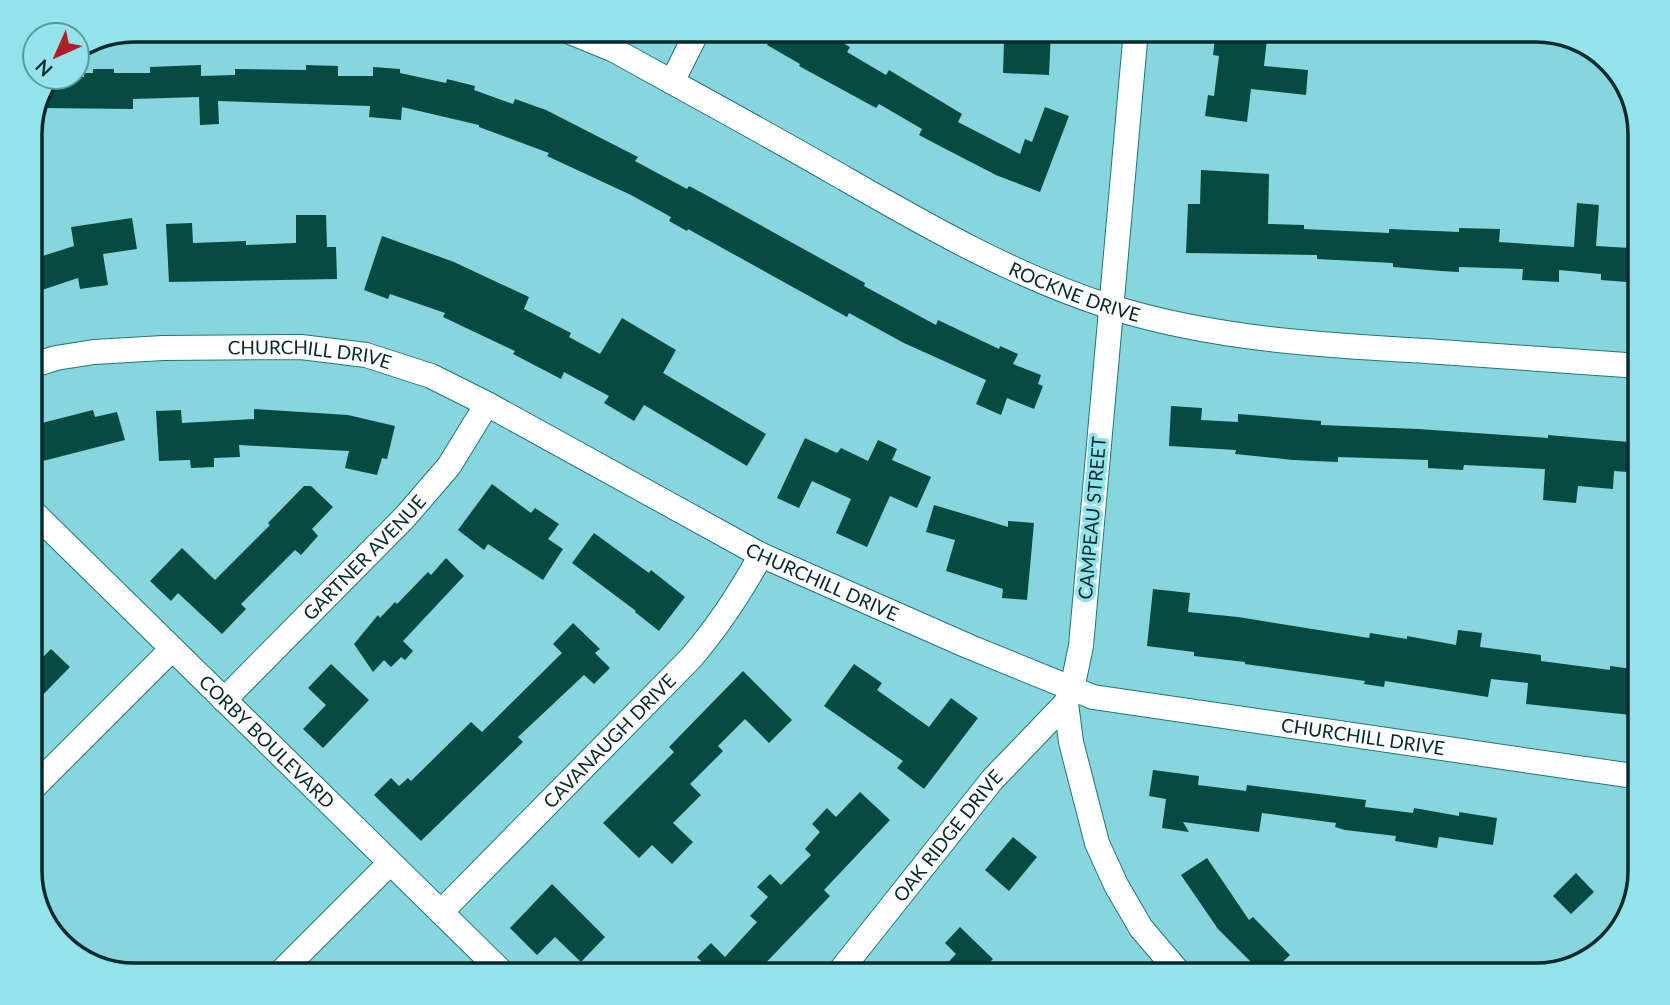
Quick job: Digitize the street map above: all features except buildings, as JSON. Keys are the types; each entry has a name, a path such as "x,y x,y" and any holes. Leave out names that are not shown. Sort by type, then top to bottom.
{"street":[{"name":"ROCKNE DRIVE","path":"594,42 672,82 930,228 1009,267 1112,307 1206,329 1262,338 1628,365"},
{"path":"672,82 692,42"},
{"name":"CAMPEAU STREET","path":"1135,42 1081,646 1069,696 1071,743 1097,843 1116,885 1141,928 1171,963"},
{"name":"CHURCHILL DRIVE","path":"42,362 93,352 163,348 301,347 366,355 431,376 761,555 1069,696 1093,697 1628,775"},
{"name":"GARTNER AVENUE","path":"224,700 405,517 449,466 486,404"},
{"name":"CORBY BOULEVARD","path":"42,521 493,963"},
{"name":"CAVANAUGH DRIVE","path":"441,912 690,659 735,602 761,555"},
{"path":"42,779 172,649"},
{"name":"OAK RIDGE DRIVE","path":"847,963 992,780 1069,696"},
{"path":"290,963 390,863"}]}
